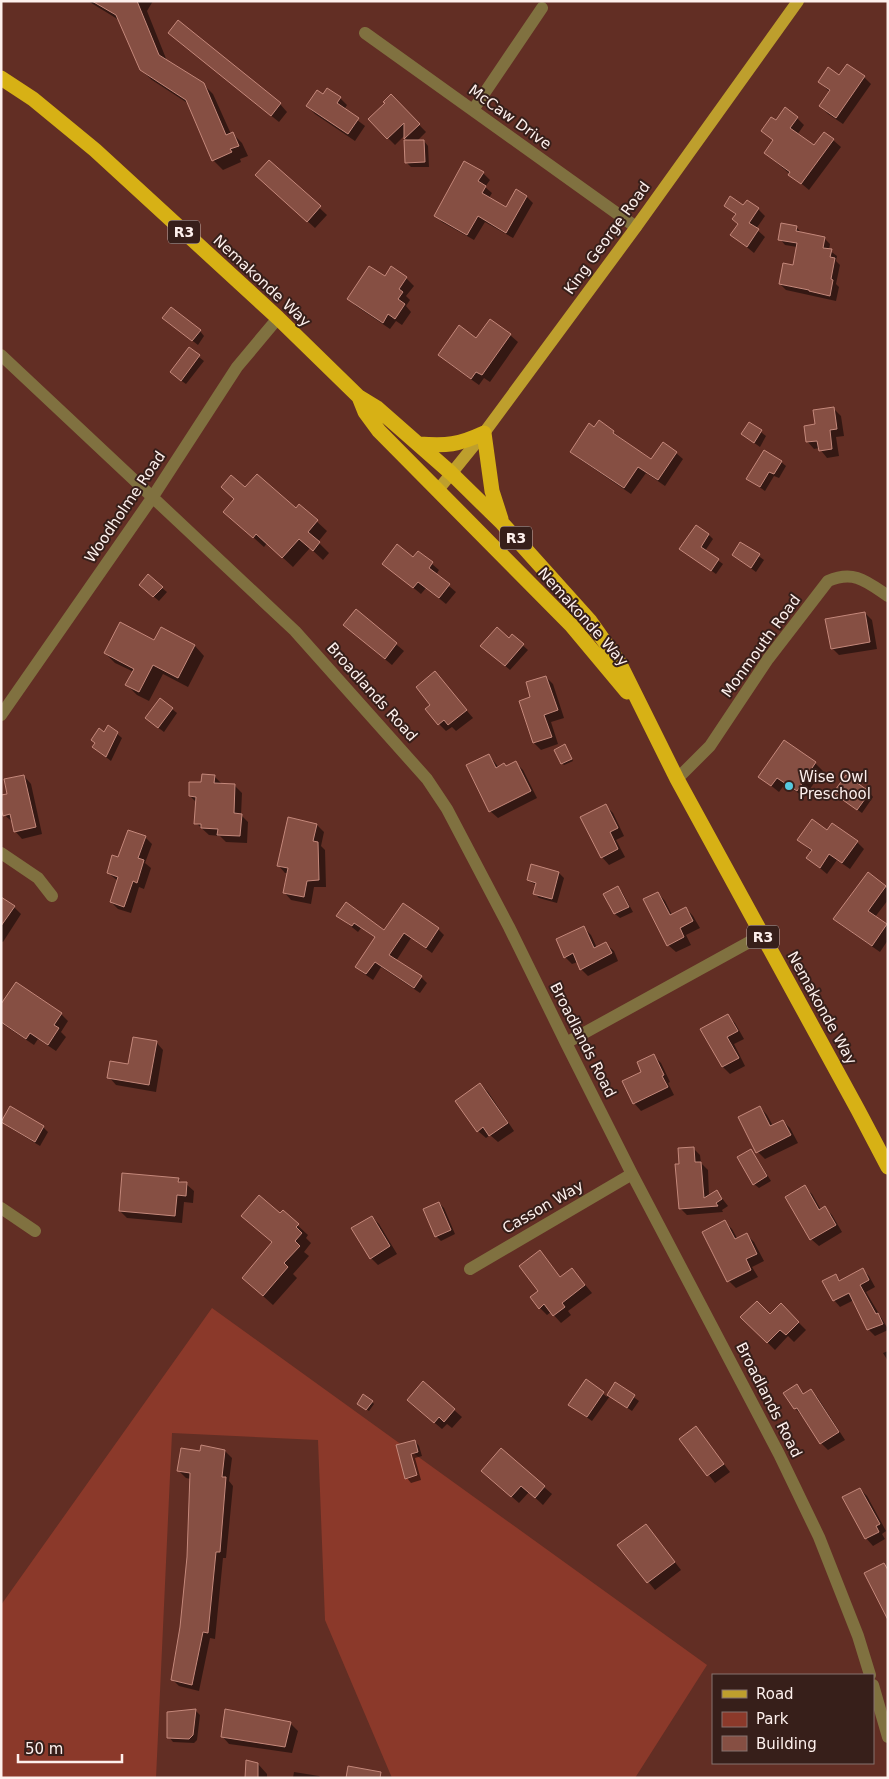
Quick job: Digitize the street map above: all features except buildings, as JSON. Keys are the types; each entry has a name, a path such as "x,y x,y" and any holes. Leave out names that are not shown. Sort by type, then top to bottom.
{"highway":[{"name":"Nemakonde Way","path":"1,78 33,99 65,124 278,318 359,397 377,408 451,473 502,523 590,621 618,662 676,779 888,1167"},
{"name":"Nemakonde Way","path":"359,397 364,412 379,431 571,625 640,707"},
{"path":"419,444 452,445 484,433 492,491 502,523"}],"main road":[{"name":"King George Road","path":"438,490 484,433 636,227 798,1"}],"street":[{"path":"473,110 542,8"},
{"name":"McCaw Drive","path":"365,33 636,227"},
{"name":"Woodholme Road","path":"2,713 152,498 237,367 278,318"},
{"name":"Broadlands Road","path":"1,355 295,631 428,779 447,809 509,927 632,1174 751,1398 819,1537 858,1636 870,1674"},
{"name":"Monmouth Road","path":"676,779 710,746 768,659 828,581 842,576 852,576 863,579 888,596"},
{"path":"1,853 38,878 52,896"},
{"path":"566,1043 762,935"},
{"name":"Casson Way","path":"470,1269 632,1174"},
{"path":"1,1208 35,1232"},
{"path":"874,1688 888,1737"}],"green space":[{"path":"212,1308 707,1665 635,1778 392,1778 325,1620 318,1440 172,1433 156,1778 1,1778 1,1605"}],"place":[{"name":"Wise Owl Preschool","path":"789,786"}]}
